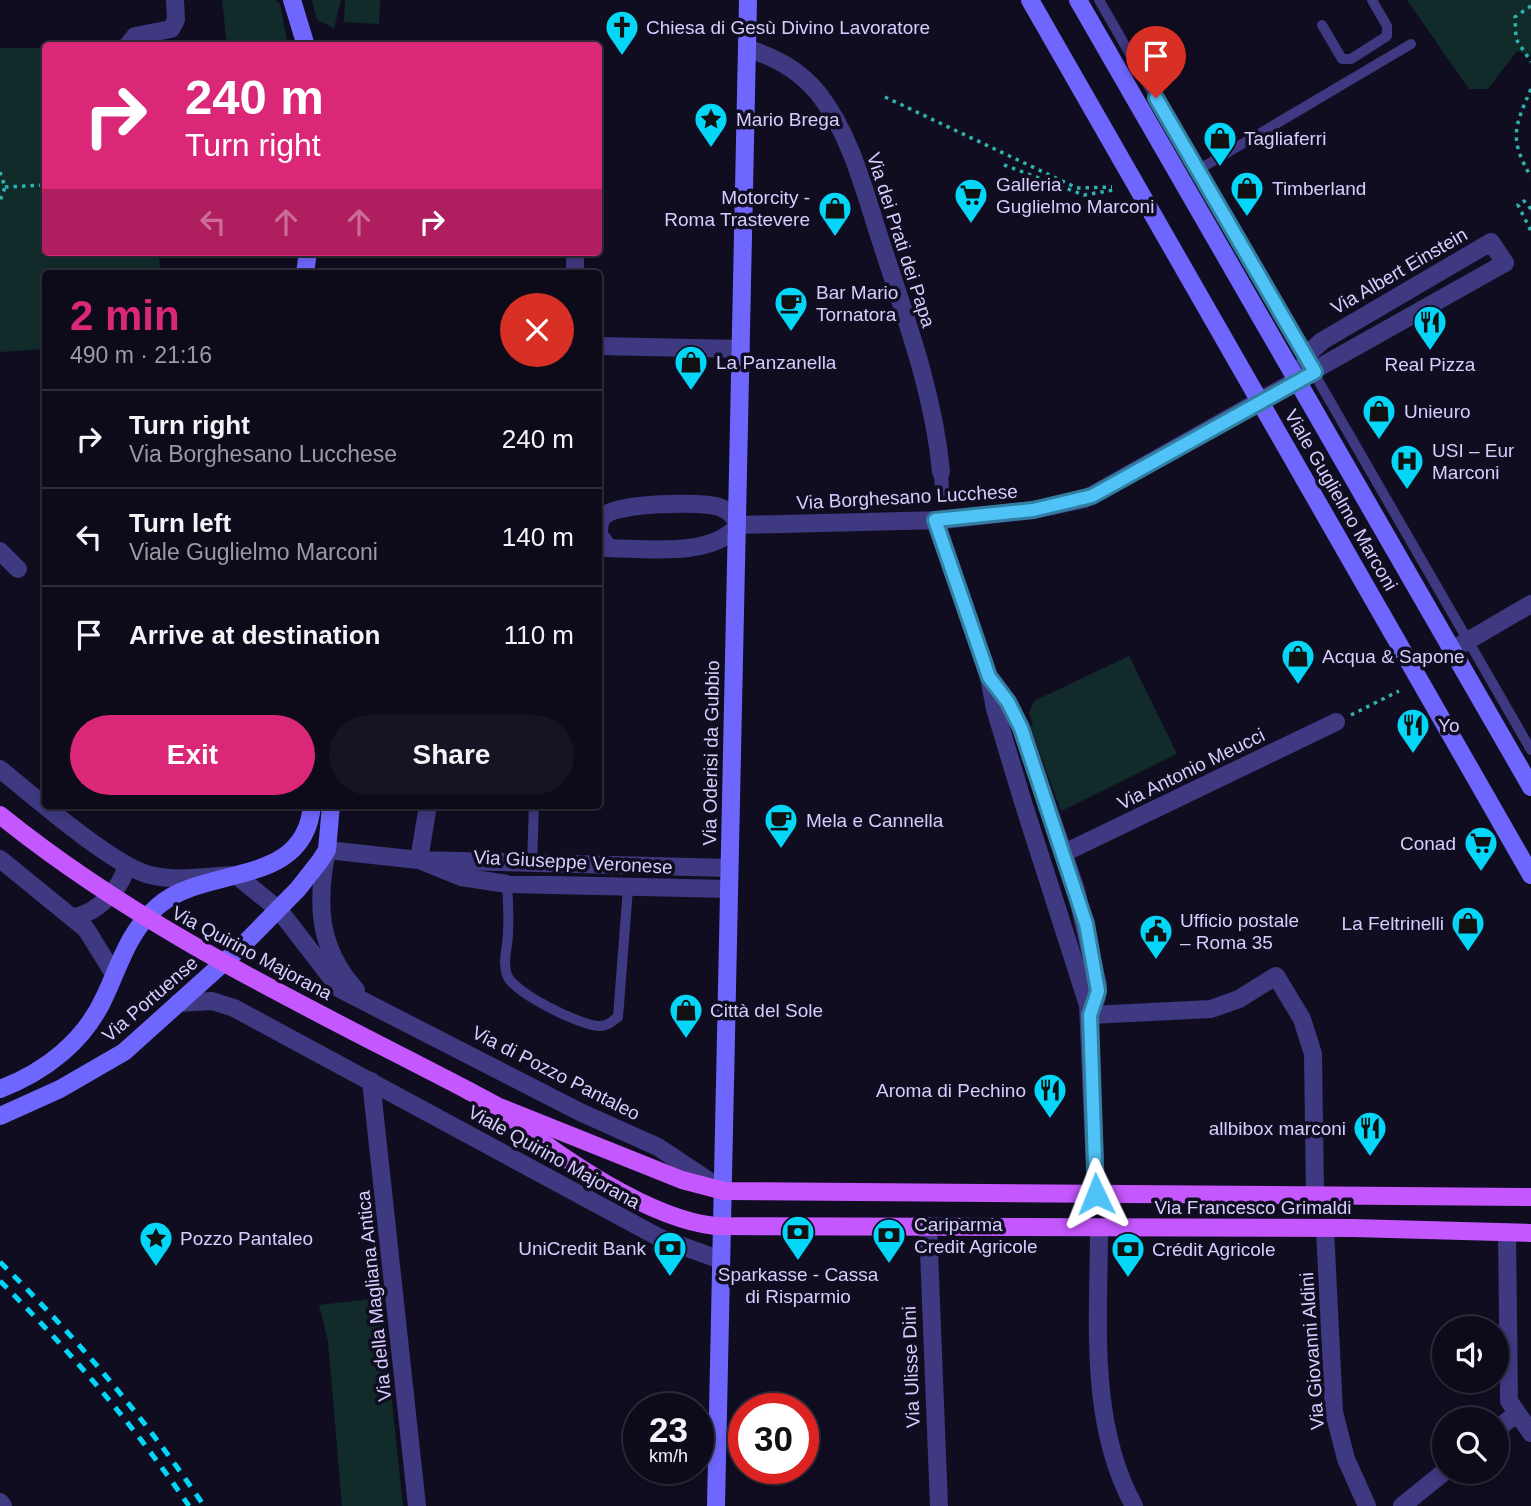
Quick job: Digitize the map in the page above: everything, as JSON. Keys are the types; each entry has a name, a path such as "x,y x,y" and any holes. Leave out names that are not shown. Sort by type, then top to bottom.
{"main road":[{"path":"292,0 305,42"},
{"name":"Via Oderisi da Gubbio","path":"716,1506 748,0"},
{"name":"Viale Guglielmo Marconi","path":"1030,0 1531,875"},
{"name":"Viale Guglielmo Marconi","path":"1078,0 1306,370 1452,650 1531,787"},
{"name":"Via Portuense","path":"0,1089 40,1070 69,1048 99,1009 133,932 161,903 180,892 271,863 294,850 308,829 311,809"},
{"name":"Via Portuense","path":"0,1116 102,1066 124,1052 279,910 312,874 327,850 331,809"},
{"name":"Via Quirino Majorana","path":"0,816 140,915 497,1106 682,1180 724,1191"},
{"name":"Via Quirino Majorana","path":"497,1106 538,1139 615,1187 684,1220 723,1226"},
{"name":"Via Francesco Grimaldi","path":"724,1191 1531,1197"},
{"name":"Via Francesco Grimaldi","path":"723,1226 1325,1229 1531,1233"}],"street":[{"path":"130,42 135,36 171,29 176,20 175,0"},
{"name":"Via dei Prati dei Papa","path":"747,48 777,59 803,76 840,129 858,172 905,317 933,415 942,481"},
{"name":"Via Albert Einstein","path":"1491,242 1505,263 1306,370 1322,341 1491,242"},
{"path":"602,346 741,349"},
{"name":"Via Borghesano Lucchese","path":"738,525 935,520 1033,510 1085,499 1261,402 1306,370"},
{"path":"602,519 604,515 621,508 711,505 731,513 738,525 725,538 703,547 603,548"},
{"path":"935,520 989,677 1003,736 1090,1015 1096,1194"},
{"path":"0,551 18,569"},
{"path":"1452,650 1531,604"},
{"path":"989,677 1017,720 1086,924 1097,977 1097,997 1090,1015"},
{"name":"Via Antonio Meucci","path":"1064,853 1343,719"},
{"path":"0,769 42,801"},
{"path":"53,809 127,865 148,875 236,875"},
{"path":"419,860 427,809"},
{"name":"Via Giuseppe Veronese","path":"327,850 419,860 729,868"},
{"name":"Via di Pozzo Pantaleo","path":"327,850 319,893 323,931 337,967 365,1000"},
{"path":"0,859 92,935 114,974"},
{"name":"Via Giuseppe Veronese","path":"419,860 461,877 507,884 729,889"},
{"path":"72,917 94,911 123,880 127,865"},
{"name":"Via di Pozzo Pantaleo","path":"236,875 279,910 332,982 347,993 580,1112 658,1147 724,1191"},
{"path":"1090,1015 1211,1009 1239,999 1276,976 1302,1019 1312,1046 1315,1194"},
{"path":"178,1003 212,1001 234,1008 371,1081"},
{"name":"Viale Quirino Majorana","path":"371,1081 660,1238 722,1260"},
{"name":"Via della Magliana Antica","path":"371,1081 417,1506"},
{"name":"Via Ulisse Dini","path":"928,1226 939,1506"},
{"path":"1098,1228 1099,1356 1103,1407 1116,1463 1134,1506"},
{"name":"Via Giovanni Aldini","path":"1325,1229 1336,1424 1350,1471 1367,1506"},
{"path":"1507,1232 1509,1401 1531,1433"},
{"path":"1509,1420 1516,1414"},
{"path":"1402,1506 1432,1482"}],"lane":[{"name":"Viale Guglielmo Marconi","path":"1099,0 1198,170 1306,370 1469,641 1531,750"},
{"path":"1322,25 1342,59 1351,59 1387,36 1387,26 1372,0"},
{"path":"1198,170 1411,44"},
{"path":"532,864 534,809"},
{"path":"507,884 508,934 504,961 507,977 515,988 584,1024 598,1026 610,1024 618,1017 628,888"}],"path":[{"path":"1531,6 1515,18 1515,24 1516,39 1531,62"},
{"path":"1531,89 1517,122 1514,141 1531,177"},
{"path":"885,97 1077,188 1113,189 1084,195 1004,165"},
{"path":"0,172 5,187 0,201"},
{"path":"5,187 42,185"},
{"path":"1531,209 1524,201 1518,205 1531,231"},
{"path":"1343,719 1399,691"}],"green space":[{"path":"222,0 275,0 280,4 287,42 227,42"},
{"path":"312,0 341,0 334,28 317,20"},
{"path":"345,0 380,0 379,24 344,22"},
{"path":"1407,0 1531,0 1531,56 1517,51 1488,89 1469,89"},
{"path":"0,48 40,48 42,256 159,256 160,270 42,270 42,349 0,352"},
{"path":"1129,656 1177,754 1061,811 1030,727 1033,724 1029,713 1034,701"},
{"path":"381,1298 403,1506 342,1506 328,1341 319,1305"}],"railway":[{"path":"0,1262 56,1319 108,1379 158,1441 204,1506"},
{"path":"0,1281 100,1389 189,1506"}],"place":[{"name":"Chiesa di Gesù Divino Lavoratore","path":"622,57"},
{"name":"Mario Brega","path":"711,149"},
{"name":"Tagliaferri","path":"1220,168"},
{"name":"Timberland","path":"1247,218"},
{"name":"Galleria Guglielmo Marconi","path":"971,225"},
{"name":"Motorcity - Roma Trastevere","path":"835,238"},
{"name":"Bar Mario Tornatora","path":"791,333"},
{"name":"Real Pizza","path":"1430,352"},
{"name":"La Panzanella","path":"691,392"},
{"name":"Unieuro","path":"1379,441"},
{"name":"USI – Eur Marconi","path":"1407,491"},
{"name":"Acqua & Sapone","path":"1298,686"},
{"name":"Yo","path":"1413,755"},
{"name":"Mela e Cannella","path":"781,850"},
{"name":"Conad","path":"1481,873"},
{"name":"La Feltrinelli","path":"1468,953"},
{"name":"Ufficio postale – Roma 35","path":"1156,961"},
{"name":"Città del Sole","path":"686,1040"},
{"name":"Aroma di Pechino","path":"1050,1120"},
{"name":"allbibox marconi","path":"1370,1158"},
{"name":"Sparkasse - Cassa di Risparmio","path":"798,1262"},
{"name":"Cariparma Credit Agricole","path":"889,1265"},
{"name":"Pozzo Pantaleo","path":"156,1268"},
{"name":"UniCredit Bank","path":"670,1278"},
{"name":"Crédit Agricole","path":"1128,1279"}],"route":[{"path":"1096,1194 1090,1015 1098,991 1086,924 1021,728 1002,692 989,677 935,520 1033,510 1076,502 1092,496 1298,379 1315,372 1156,98"}]}
